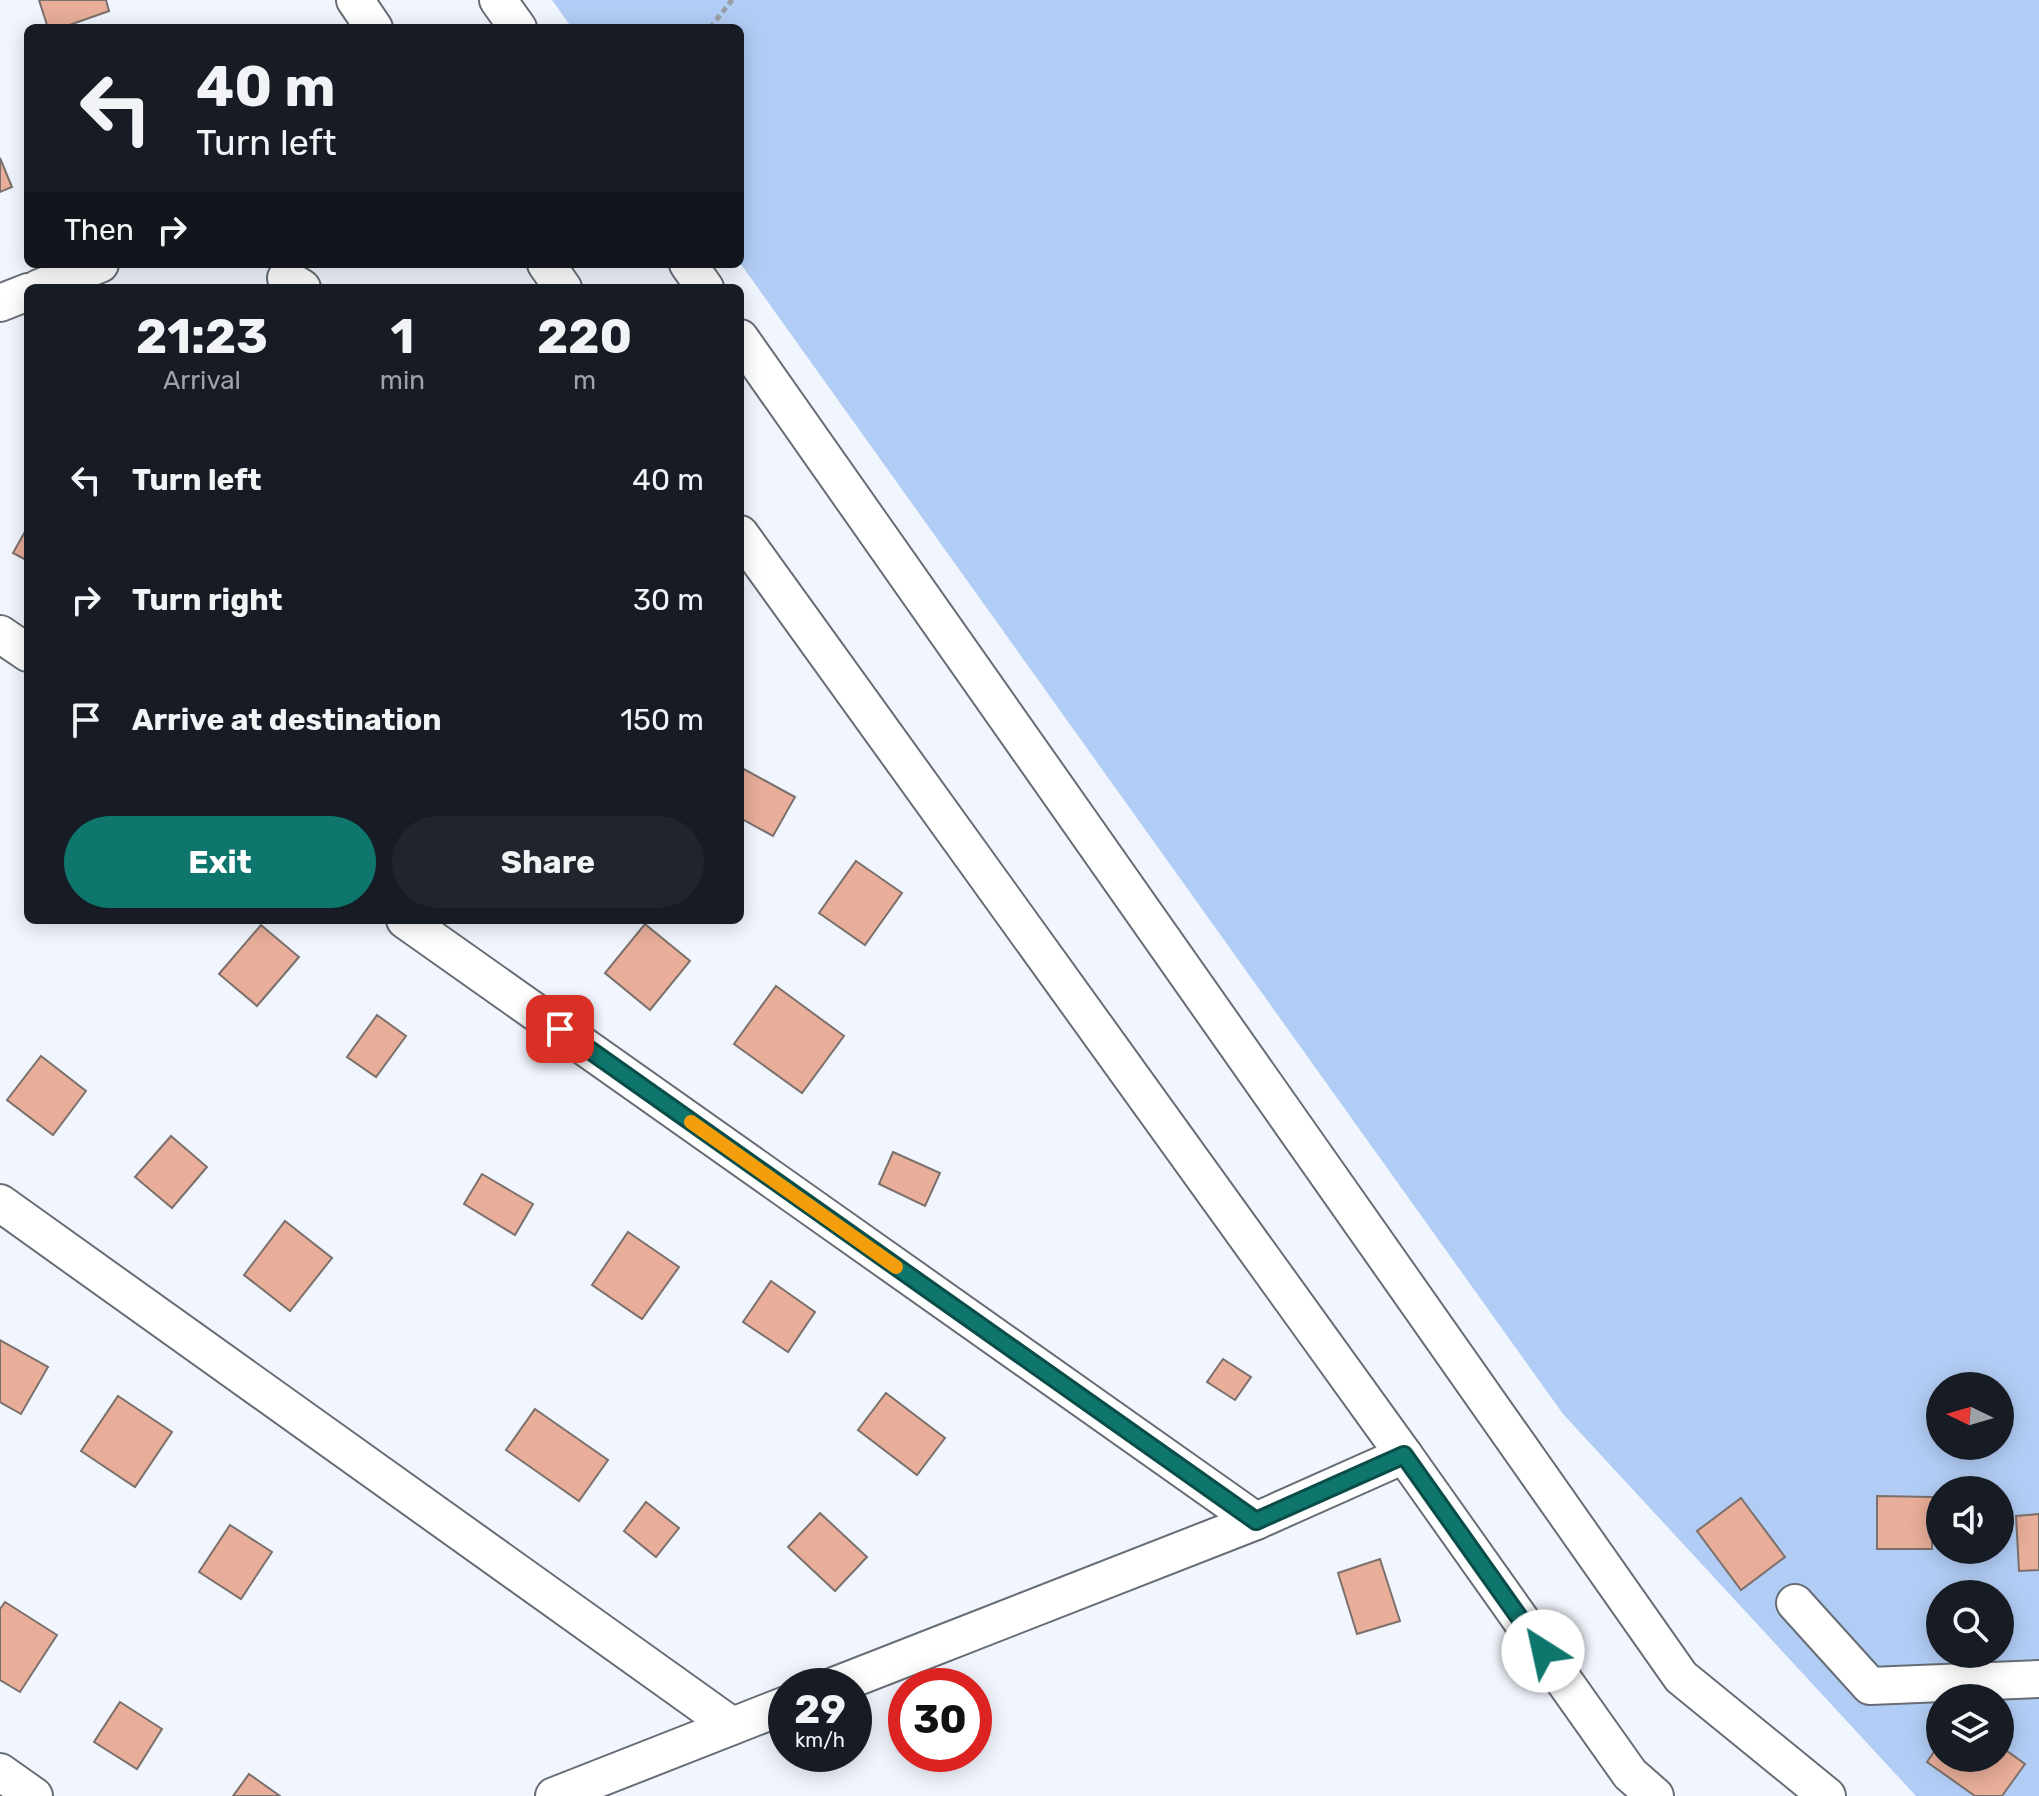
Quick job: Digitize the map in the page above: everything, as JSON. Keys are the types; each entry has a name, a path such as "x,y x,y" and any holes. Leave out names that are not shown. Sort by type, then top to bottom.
{"street":[{"path":"355,0 371,24"},
{"path":"498,0 515,24"},
{"path":"49,284 90,268"},
{"path":"0,303 24,294"},
{"path":"744,344 1681,1677 1827,1796"},
{"path":"744,540 1404,1455 1630,1774 1655,1796"},
{"path":"744,567 779,589"},
{"path":"0,634 24,650"},
{"path":"411,924 1256,1521"},
{"path":"0,1203 732,1726"},
{"path":"872,1671 1256,1521 1404,1455"},
{"path":"1795,1603 1870,1686 2039,1679"},
{"path":"554,1796 768,1712"},
{"path":"0,1772 34,1796"}],"path":[{"path":"713,24 732,0"}],"shaded area":[{"path":"552,0 2039,0 2039,1796 1916,1796 1563,1414 744,268 744,24 569,24"}],"building":[{"path":"39,0 106,0 109,11 72,24 47,24"},
{"path":"0,158 12,187 0,192"},
{"path":"24,533 24,559 13,553"},
{"path":"744,769 795,797 773,836 744,820"},
{"path":"856,861 902,893 865,945 819,913"},
{"path":"645,924 690,961 650,1010 605,973"},
{"path":"261,925 299,957 257,1006 219,974"},
{"path":"776,986 844,1036 802,1093 734,1044"},
{"path":"377,1015 406,1036 376,1077 347,1057"},
{"path":"41,1056 86,1091 53,1135 7,1100"},
{"path":"171,1136 207,1167 172,1208 135,1177"},
{"path":"893,1152 940,1173 925,1206 879,1184"},
{"path":"482,1174 533,1204 515,1235 464,1204"},
{"path":"285,1221 332,1258 290,1311 244,1275"},
{"path":"628,1232 679,1267 642,1319 592,1285"},
{"path":"771,1281 815,1312 788,1352 743,1322"},
{"path":"0,1340 48,1367 21,1414 0,1402"},
{"path":"1223,1359 1251,1377 1235,1400 1207,1382"},
{"path":"886,1393 945,1438 917,1475 858,1430"},
{"path":"118,1396 172,1432 135,1487 81,1451"},
{"path":"535,1409 608,1460 579,1501 506,1450"},
{"path":"1877,1496 1926,1497 1926,1549 1877,1549"},
{"path":"1741,1498 1785,1557 1741,1590 1697,1531"},
{"path":"646,1502 679,1528 656,1557 624,1531"},
{"path":"820,1513 867,1557 835,1591 788,1547"},
{"path":"2039,1514 2039,1570 2019,1571 2016,1516"},
{"path":"230,1525 272,1552 241,1599 199,1572"},
{"path":"1380,1559 1400,1621 1357,1634 1338,1573"},
{"path":"5,1602 57,1635 20,1692 0,1680 0,1609"},
{"path":"120,1702 162,1729 137,1769 94,1742"},
{"path":"2014,1756 2025,1764 2002,1796 1975,1796 1941,1772 2014,1772"},
{"path":"249,1774 280,1796 233,1796"}],"slow traffic":[{"path":"691,1122 896,1267"}],"route":[{"path":"560,1029 1256,1521 1404,1455 1543,1651"}]}
